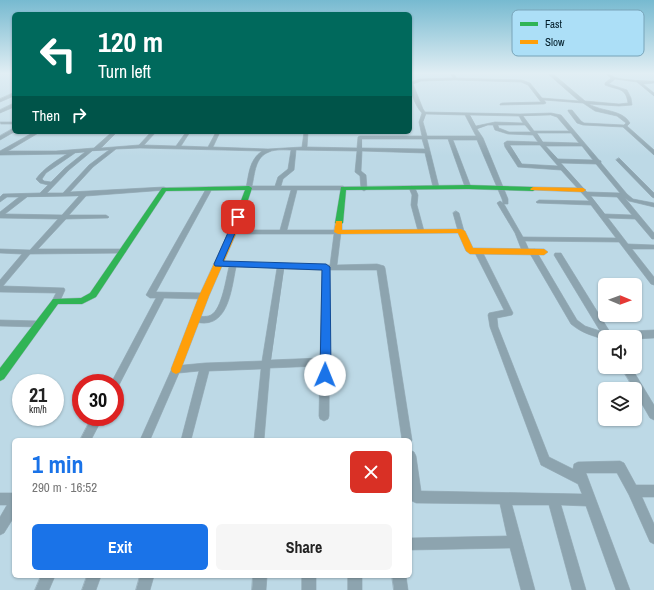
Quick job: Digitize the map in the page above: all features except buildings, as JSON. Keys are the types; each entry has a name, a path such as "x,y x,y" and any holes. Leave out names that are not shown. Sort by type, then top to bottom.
{"street":[{"path":"417,101 424,113"},
{"path":"502,104 544,103 543,101"},
{"path":"563,101 619,105 630,104 629,101"},
{"path":"583,102 598,110 624,118 628,123 624,126"},
{"path":"0,105 12,104"},
{"path":"0,112 12,105"},
{"path":"570,111 579,122 583,124 624,126 654,153"},
{"path":"424,113 557,115 599,162 636,217 654,237"},
{"path":"424,113 421,122 436,187"},
{"path":"467,114 480,138 500,188 506,199 503,203 520,239 574,322 579,328 598,334"},
{"path":"520,114 542,144 594,203 654,282"},
{"path":"0,123 12,123"},
{"path":"474,128 485,124 495,123 528,124"},
{"path":"495,123 497,129 504,132 573,132"},
{"path":"0,138 12,131"},
{"path":"0,153 34,134"},
{"path":"41,195 51,184 113,134"},
{"path":"140,146 152,134"},
{"path":"177,148 187,134"},
{"path":"210,148 217,134"},
{"path":"304,148 306,134"},
{"path":"409,134 410,138"},
{"path":"364,189 363,175 358,172 361,135 410,138 480,138"},
{"path":"450,138 468,187"},
{"path":"563,168 523,167 519,165 507,145 512,143 584,145"},
{"path":"0,153 74,151 140,146 268,150 304,148 360,151 428,151"},
{"path":"646,146 654,146"},
{"path":"65,194 91,166 114,148"},
{"path":"277,188 280,178 291,170 294,148"},
{"path":"146,438 176,369 204,296 233,232 250,188 254,164 257,157 268,150"},
{"path":"51,184 42,182 38,179 44,172 74,151"},
{"path":"619,160 654,196"},
{"path":"558,161 599,162"},
{"path":"0,200 6,195 84,194 164,189 364,189 468,187 622,195 631,200 654,205"},
{"path":"283,232 294,188"},
{"path":"324,416 329,268 338,232 343,188"},
{"path":"412,188 415,195 414,205 421,231"},
{"path":"56,301 82,301 93,295 164,189"},
{"path":"204,296 150,295 209,189"},
{"path":"0,285 84,194"},
{"path":"0,216 14,202 25,195 28,195"},
{"path":"539,202 594,203"},
{"path":"456,214 470,251 544,252"},
{"path":"0,216 106,217"},
{"path":"603,216 636,217"},
{"path":"233,232 462,231"},
{"path":"520,239 624,243 654,247"},
{"path":"0,251 122,252"},
{"path":"478,251 509,313 492,315 494,327 545,461 582,480"},
{"path":"558,255 603,330"},
{"path":"218,264 329,268 381,268 408,438"},
{"path":"195,319 210,319 220,312 233,264"},
{"path":"259,438 266,364 281,266"},
{"path":"0,289 61,290 56,301 1,374"},
{"path":"120,374 162,296"},
{"path":"0,323 39,324"},
{"path":"642,335 654,334"},
{"path":"176,369 205,366 326,362"},
{"path":"187,438 205,366"},
{"path":"630,374 654,415"},
{"path":"86,438 93,426"},
{"path":"623,590 578,468 620,467 633,491 654,538"},
{"path":"412,483 413,497 590,500"},
{"path":"633,491 654,491"},
{"path":"0,499 12,499"},
{"path":"505,499 528,590"},
{"path":"553,500 579,590"},
{"path":"0,529 12,508"},
{"path":"412,544 515,542"},
{"path":"42,590 47,578"},
{"path":"89,590 93,578"},
{"path":"143,590 146,578"},
{"path":"259,590 260,578"},
{"path":"309,578 309,590"},
{"path":"355,578 355,590"},
{"path":"399,578 401,590"}],"traffic: fast":[{"path":"339,223 343,188 468,187 533,189"},
{"path":"0,376 56,301 82,301 93,295 164,189 249,188 235,227"}],"traffic: slow":[{"path":"533,189 583,190"},
{"path":"339,223 338,232 461,231 470,251 544,252"},
{"path":"176,369 204,296 235,227"}],"route":[{"path":"238,217 233,232 218,264 326,267 325,375"}]}
